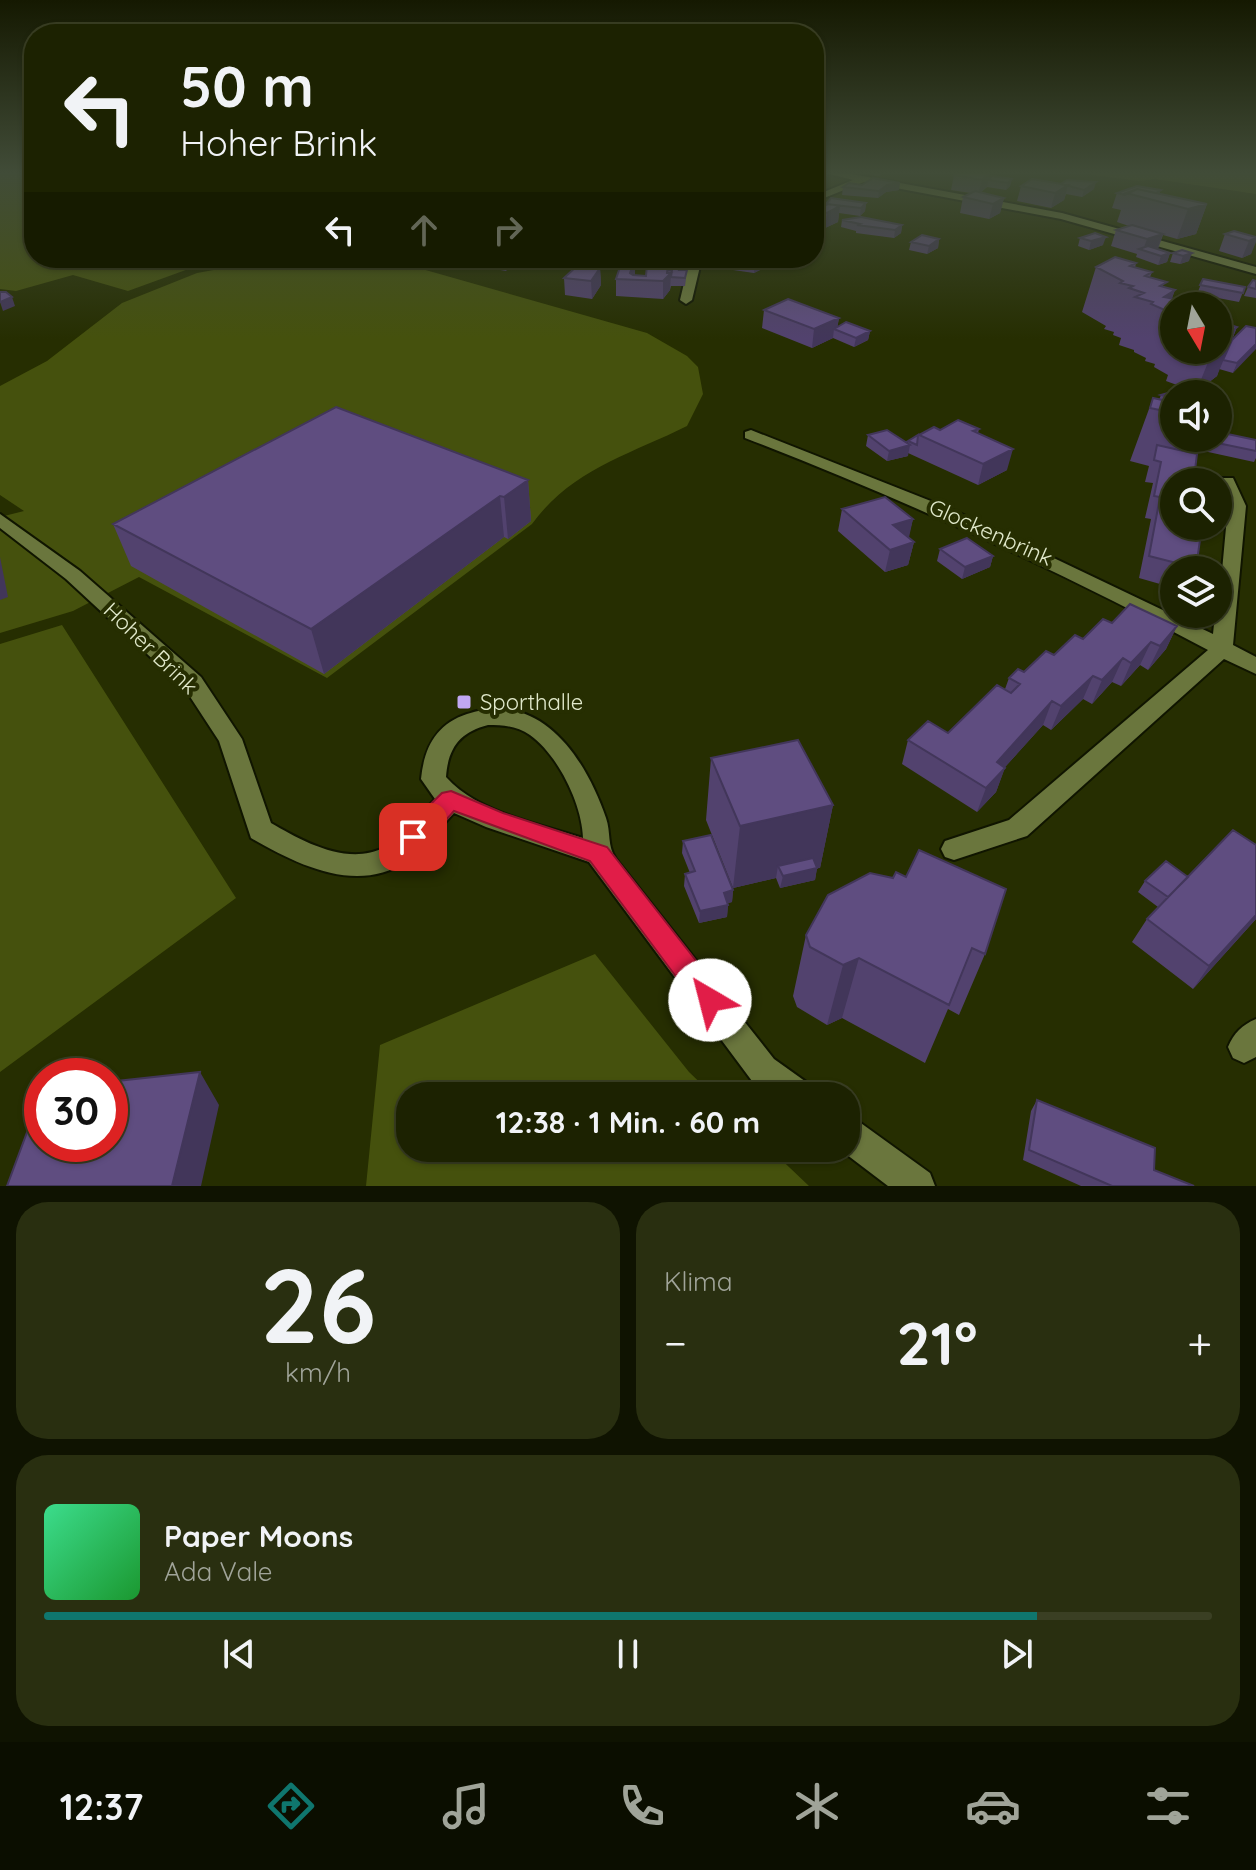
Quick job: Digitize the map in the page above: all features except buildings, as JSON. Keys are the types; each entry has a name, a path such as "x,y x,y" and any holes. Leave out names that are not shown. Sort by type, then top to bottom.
{"street":[{"path":"1106,228 1256,271"},
{"path":"686,300 694,268"},
{"name":"Glockenbrink","path":"751,435 949,512 1064,565 1256,666"},
{"path":"954,849 1018,828 1222,648 1237,506 1232,494"},
{"name":"Hoher Brink","path":"0,519 73,575 193,683 230,739 260,830 303,856 357,865 393,856 451,800"},
{"path":"598,854 495,820 451,800 433,779 437,754 453,732 473,719 494,716 522,720 548,736 572,772 595,822 598,854 763,1070 779,1082"},
{"path":"860,1143 917,1186"}],"green space":[{"path":"0,228 24,228 24,268 191,268 128,291 73,275 16,291 0,289"},
{"path":"224,268 419,268 647,333 687,356 698,367 703,394 687,426 583,476 548,505 532,524 327,678 139,577 73,611 0,633 0,517 24,511 0,495 0,386 47,361 122,303 197,273"},
{"path":"62,625 236,898 0,1072 0,644"},
{"path":"595,954 699,1082 396,1082 396,1162 784,1162 809,1186 366,1186 380,1045"}],"place":[{"name":"Sporthalle","path":"464,702"}],"route":[{"path":"413,837 451,800 495,820 598,854 710,1000"}]}
